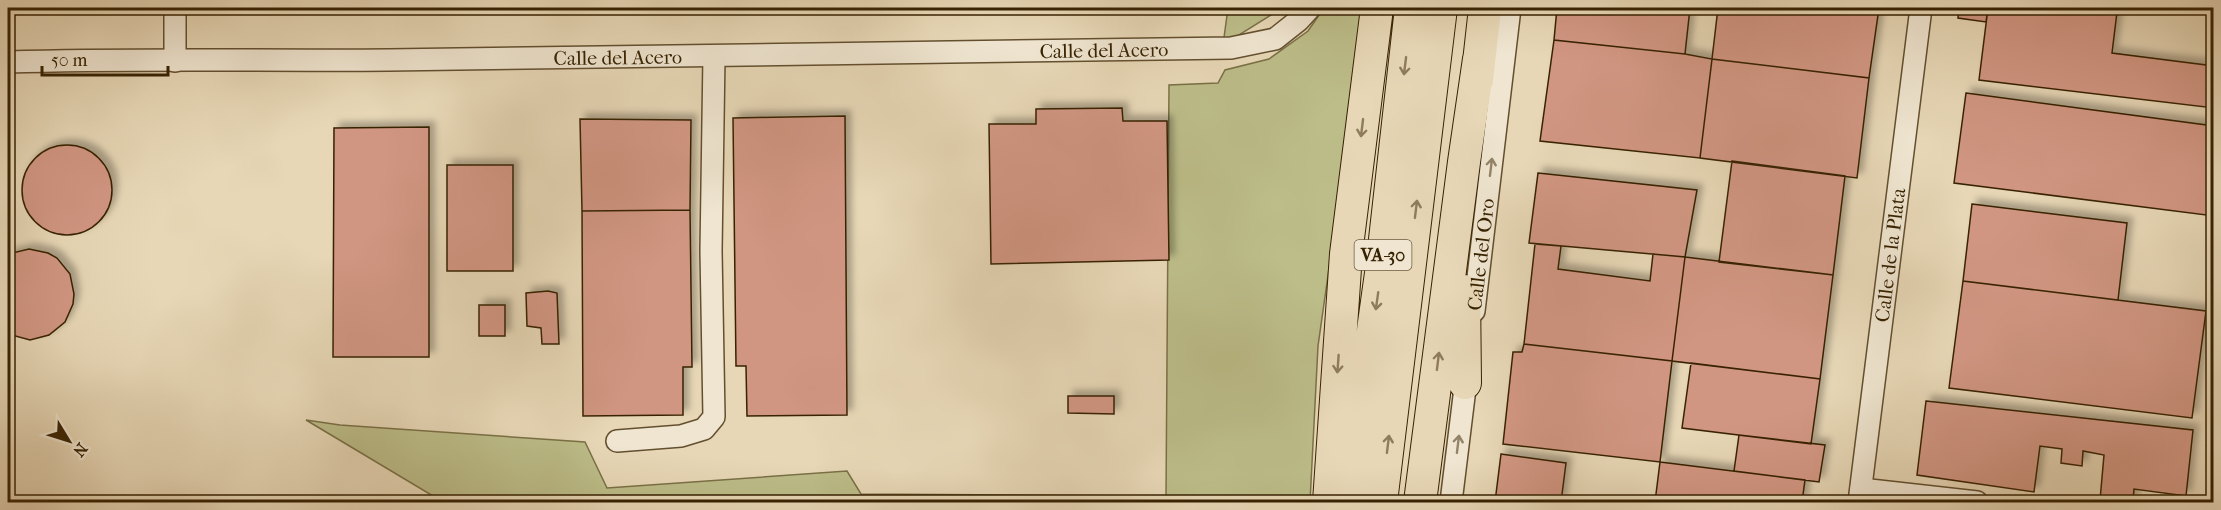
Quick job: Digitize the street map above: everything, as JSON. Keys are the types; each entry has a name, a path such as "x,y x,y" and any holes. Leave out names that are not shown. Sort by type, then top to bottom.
{"highway":[{"path":"1329,502 1346,254 1377,8"},
{"name":"VA-30","path":"1349,502 1382,266 1412,8"},
{"name":"VA-30","path":"1381,502 1441,8"},
{"path":"1420,502 1485,8"},
{"path":"1466,383 1465,234 1479,58"}],"street":[{"path":"175,8 175,61"},
{"name":"Calle del Acero","path":"8,62 95,59 175,61 714,56 1231,48 1275,39 1310,8"},
{"name":"Calle del Oro","path":"1451,502 1510,8"},
{"name":"Calle de la Plata","path":"1860,496 1921,8"},
{"path":"617,441 681,436 704,429 714,417 711,251 714,56"},
{"path":"1860,496 1977,502"}],"green space":[{"path":"1228,8 1282,8 1223,45"},
{"path":"1324,8 1366,8 1318,346 1310,502 443,502 306,420 340,425 585,442 607,488 847,471 861,494 1166,496 1169,85 1218,83 1225,70 1269,59 1308,31"}],"building":[{"path":"8,8 108,8 8,9"},
{"path":"1557,8 1690,8 1685,54 1554,40"},
{"path":"1718,8 1879,8 1869,78 1712,59"},
{"path":"1959,8 1988,8 1986,22 1958,18"},
{"path":"1988,8 2077,8 2117,12 2112,53 2214,66 2214,108 1979,80"},
{"path":"2170,8 2214,8 2214,13"},
{"path":"1554,40 1712,59 1700,158 1540,141"},
{"path":"1712,59 1869,78 1857,178 1700,158"},
{"path":"1966,93 2214,126 2214,216 1954,183"},
{"path":"1122,108 1123,121 1167,121 1169,260 991,264 989,124 1036,124 1036,109"},
{"path":"845,116 847,415 747,416 746,366 736,366 733,118"},
{"path":"580,119 691,120 690,210 582,211"},
{"path":"429,127 429,357 333,357 334,128"},
{"path":"67,145 84,148 99,158 109,173 112,190 109,207 99,222 84,232 67,235 50,232 35,222 25,207 22,190 25,173 35,158 50,148"},
{"path":"1732,161 1845,176 1833,275 1719,262"},
{"path":"447,165 513,165 513,271 447,271"},
{"path":"1538,173 1697,190 1685,257 1529,243"},
{"path":"1972,204 2127,223 2118,300 1963,281"},
{"path":"690,210 692,367 683,367 683,415 583,416 582,211"},
{"path":"1535,244 1561,246 1558,269 1650,281 1653,254 1685,257 1672,361 1524,344"},
{"path":"29,249 48,253 57,258 70,274 74,294 73,304 65,322 49,335 30,340 8,334 8,254"},
{"path":"1685,257 1833,275 1820,379 1672,361"},
{"path":"1963,281 2206,311 2192,418 1949,388"},
{"path":"548,291 557,293 559,344 542,344 541,328 527,326 526,293"},
{"path":"479,305 505,305 505,336 479,336"},
{"path":"1524,344 1672,361 1660,462 1503,444 1513,352 1522,352"},
{"path":"1691,363 1820,379 1811,444 1682,428"},
{"path":"1068,396 1114,396 1114,414 1068,413"},
{"path":"1926,401 2193,430 2186,496 2134,489 2133,501 2100,500 2104,455 2083,451 2082,466 2061,463 2062,449 2040,446 2034,492 1917,475"},
{"path":"1739,435 1825,445 1819,482 1734,471"},
{"path":"1501,454 1566,463 1561,502 1495,502"},
{"path":"2214,460 2214,502 2207,502"},
{"path":"1660,462 1805,480 1802,502 1655,502"}]}
